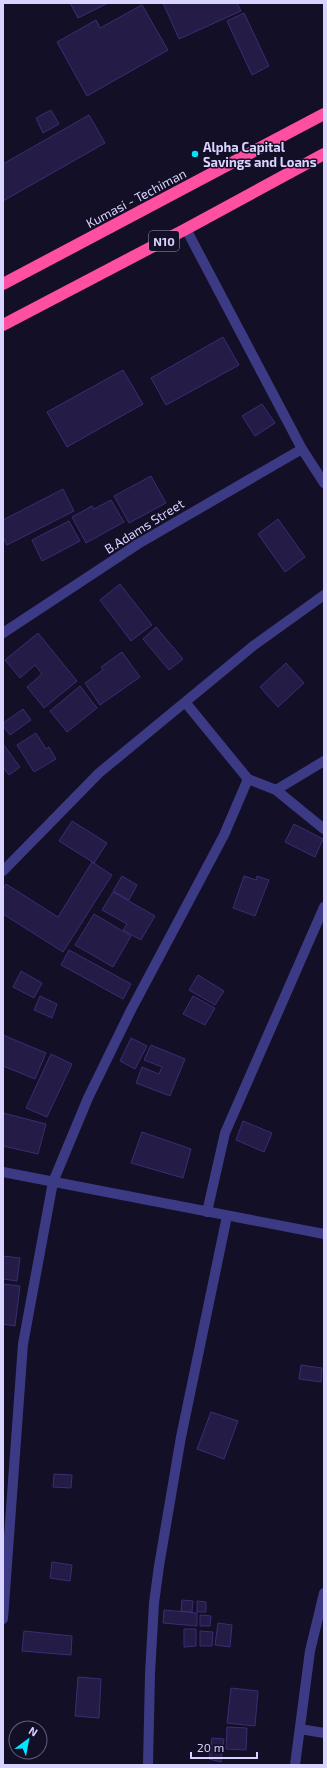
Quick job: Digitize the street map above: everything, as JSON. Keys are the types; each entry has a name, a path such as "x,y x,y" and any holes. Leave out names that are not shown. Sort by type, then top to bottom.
{"highway":[{"name":"Kumasi - Techiman","path":"3,284 324,114"},
{"name":"N10","path":"3,325 186,229 324,154"}],"lane":[{"path":"186,229 302,448 324,483"},
{"name":"B.Adams Street","path":"3,633 138,544 302,448"},
{"path":"3,871 99,773 253,646 324,594"},
{"path":"185,702 248,779 276,790 324,829"},
{"path":"276,790 324,761"},
{"path":"3,1619 23,1344 53,1182 88,1098 131,1010 224,835 248,779"},
{"path":"206,1212 225,1133 324,907"},
{"path":"3,1172 324,1234"},
{"path":"148,1765 150,1674 154,1603 159,1566 181,1437 227,1216"},
{"path":"295,1765 310,1651 324,1593"},
{"path":"300,1729 324,1734"}],"building":[{"path":"70,3 108,3 78,18"},
{"path":"163,3 237,3 241,11 179,39"},
{"path":"142,5 168,50 87,96 57,42 96,20 100,28"},
{"path":"244,13 269,66 252,75 227,21"},
{"path":"51,110 59,124 43,133 36,118"},
{"path":"89,115 105,143 3,201 3,164"},
{"path":"223,337 239,365 166,405 151,378"},
{"path":"123,370 143,404 67,447 47,412"},
{"path":"262,404 275,423 255,436 242,416"},
{"path":"151,476 166,503 129,523 114,496"},
{"path":"63,489 74,511 7,545 3,537 3,520"},
{"path":"111,500 124,522 86,543 72,517 92,506 94,509"},
{"path":"278,519 305,557 285,572 258,534"},
{"path":"69,521 80,541 42,561 32,540"},
{"path":"120,584 152,625 131,641 100,600"},
{"path":"156,627 183,659 169,670 143,639"},
{"path":"38,633 77,681 44,708 27,687 42,674 35,665 20,678 5,660"},
{"path":"122,652 140,677 100,705 85,683 103,670 101,667"},
{"path":"286,663 304,683 278,707 260,687"},
{"path":"80,686 97,708 67,732 50,711"},
{"path":"23,709 31,720 10,735 3,726 3,723"},
{"path":"36,733 46,749 49,747 56,759 34,772 17,745"},
{"path":"3,744 20,767 9,775 3,767"},
{"path":"72,821 107,843 94,863 59,841"},
{"path":"294,824 323,839 315,857 285,842"},
{"path":"92,862 112,875 63,952 3,914 3,890 6,884 58,917"},
{"path":"122,876 137,885 129,900 113,891"},
{"path":"244,876 256,880 257,876 269,880 255,916 233,908"},
{"path":"113,892 155,916 141,940 123,930 127,924 102,910"},
{"path":"94,914 131,936 113,967 75,945"},
{"path":"69,950 131,984 123,999 61,965"},
{"path":"21,971 42,983 34,998 13,987"},
{"path":"198,975 224,991 215,1005 189,990"},
{"path":"40,996 57,1004 52,1018 34,1010"},
{"path":"193,996 215,1008 205,1025 183,1014"},
{"path":"3,1035 46,1053 35,1079 3,1066"},
{"path":"131,1038 147,1046 135,1069 120,1061"},
{"path":"151,1045 185,1059 170,1096 136,1083 142,1067 159,1074 162,1067 144,1060"},
{"path":"51,1054 72,1064 47,1117 26,1108"},
{"path":"3,1113 46,1124 38,1154 3,1146"},
{"path":"243,1121 272,1133 264,1152 236,1140"},
{"path":"142,1132 191,1149 183,1178 131,1163"},
{"path":"3,1256 20,1258 17,1281 3,1279"},
{"path":"3,1284 20,1286 15,1326 3,1324"},
{"path":"301,1365 322,1368 321,1382 299,1379"},
{"path":"211,1412 238,1421 224,1459 197,1449"},
{"path":"54,1474 72,1475 71,1488 53,1487"},
{"path":"52,1562 72,1565 70,1581 50,1578"},
{"path":"182,1600 193,1601 192,1612 181,1611"},
{"path":"197,1601 206,1602 206,1612 197,1612"},
{"path":"164,1610 197,1613 197,1626 163,1623"},
{"path":"200,1615 211,1616 210,1626 200,1626"},
{"path":"218,1623 232,1625 230,1647 215,1645"},
{"path":"184,1629 196,1629 196,1646 184,1647"},
{"path":"24,1631 72,1636 71,1655 22,1651"},
{"path":"200,1631 213,1632 212,1646 200,1646"},
{"path":"78,1677 101,1679 99,1718 75,1716"},
{"path":"231,1688 258,1691 255,1726 227,1723"},
{"path":"227,1727 247,1728 246,1750 226,1749"},
{"path":"212,1738 224,1739 221,1762 209,1759"}],"place":[{"name":"Alpha Capital Savings and Loans","path":"195,154"}]}
